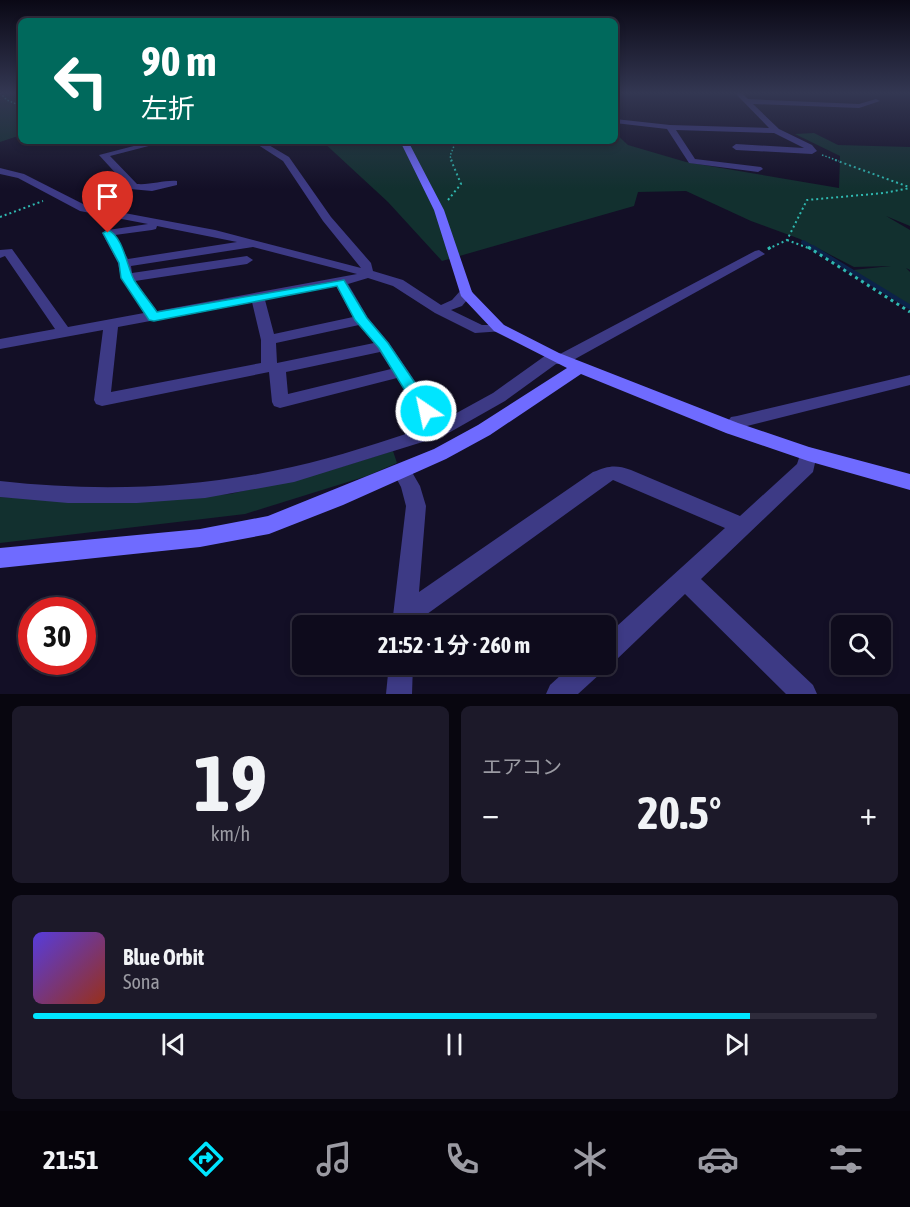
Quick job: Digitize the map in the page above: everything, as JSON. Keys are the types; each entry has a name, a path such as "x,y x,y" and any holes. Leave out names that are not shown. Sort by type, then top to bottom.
{"street":[{"path":"646,124 776,131"},
{"path":"769,124 776,131 809,147 812,151"},
{"path":"670,127 692,161 758,169"},
{"path":"138,144 104,155 134,187 152,188 173,183"},
{"path":"0,344 258,299 360,278 366,274 367,266 327,219 286,159 261,144"},
{"path":"406,144 439,210 465,293 500,328 579,368 732,428 808,454 910,482"},
{"path":"736,147 812,151"},
{"path":"0,171 21,176 84,209 214,233 398,284 440,310 480,330 500,328"},
{"path":"0,185 21,176"},
{"path":"154,317 127,278 124,263 108,233 165,225"},
{"path":"124,263 254,244"},
{"path":"0,254 9,252 64,332"},
{"path":"0,489 50,495 134,495 193,490 273,479 439,430 519,386 558,358 759,254"},
{"path":"127,278 247,260"},
{"path":"340,282 362,320 384,346 439,430"},
{"path":"440,310 457,303 465,293"},
{"path":"258,299 280,402 400,372"},
{"path":"268,340 362,320"},
{"path":"111,324 102,400 384,346"},
{"path":"0,558 200,538 269,525 402,472 440,454 484,430 579,368"},
{"path":"732,428 737,422 910,380"},
{"path":"616,642 806,467 808,454"},
{"path":"402,472 410,486 416,506 406,615"},
{"path":"413,615 600,477 612,472 624,475 742,526"},
{"path":"686,580 804,694"},
{"path":"399,694 401,675"},
{"path":"559,694 580,675"}],"path":[{"path":"439,210 461,184 450,156 455,144"},
{"path":"812,151 910,188"},
{"path":"759,254 787,240 807,200 822,197 870,196 910,188"},
{"path":"0,217 58,196"},
{"path":"787,240 810,248 910,312"}],"green space":[{"path":"0,124 18,124 18,136 0,142"},
{"path":"814,133 838,145 910,147 910,226 886,216 910,230 910,270 906,268 910,272 910,306 853,270 891,266 854,267 800,239 751,221 686,191 638,192 634,206 442,261 388,202 325,144 618,144 618,136 628,145 686,162 839,188 840,156 795,134"},
{"path":"393,451 397,463 367,476 245,514 0,543 0,497 102,502 230,494 328,471"}],"waterway":[{"path":"803,242 814,249"},
{"path":"812,247 910,307"}],"route":[{"path":"108,233 124,263 127,278 154,317 340,282 362,320 384,346 426,411"}]}
